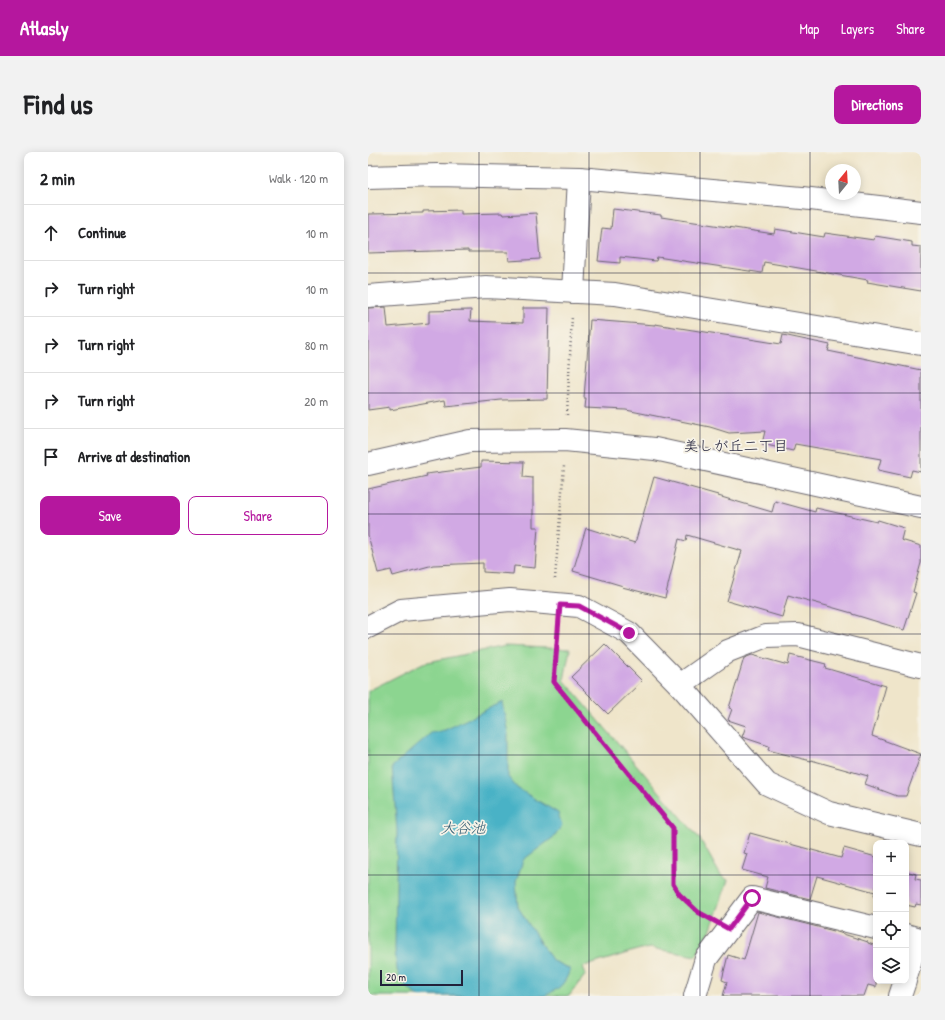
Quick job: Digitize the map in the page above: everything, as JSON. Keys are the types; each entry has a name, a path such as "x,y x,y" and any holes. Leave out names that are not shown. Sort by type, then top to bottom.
{"street":[{"path":"368,177 438,175 579,178 802,198 921,212"},
{"path":"573,292 579,178"},
{"path":"368,296 486,287 615,294 921,344"},
{"path":"368,464 470,441 566,440 655,449 921,507"},
{"path":"368,628 401,610 510,600 579,606 629,633 680,685 768,784 829,813 921,835"},
{"path":"680,685 728,651 766,636 798,635 921,666"},
{"path":"695,996 706,959 752,898 873,927"},
{"path":"909,936 918,938 909,967"},
{"path":"900,996 904,984"}],"path":[{"path":"560,605 554,682 673,828 673,884 679,894 698,912 729,929"}],"green space":[{"path":"505,646 570,649 564,680 700,839 721,876 728,880 711,929 696,956 651,948 637,950 583,967 586,974 569,996 368,996 368,691 423,663"}],"water":[{"name":"大谷池","path":"502,702 508,734 508,777 517,788 558,813 562,825 555,836 523,860 516,882 518,907 553,961 570,969 564,983 554,991 544,996 417,996 402,982 397,970 395,949 397,831 392,767 431,733 445,730"}],"building":[{"path":"613,209 661,215 661,217 774,234 775,229 824,237 825,233 874,240 875,236 912,242 912,246 921,247 921,291 764,262 762,273 657,257 656,261 620,257 620,263 598,261 602,228 611,229"},
{"path":"461,210 461,214 502,213 503,215 536,213 540,259 509,261 508,252 468,252 468,250 368,253 368,214 423,213 423,211"},
{"path":"386,307 388,327 429,323 429,311 471,310 470,321 523,323 523,308 549,308 547,399 501,400 446,406 445,400 390,410 390,407 368,410 368,308"},
{"path":"590,320 655,324 781,344 783,335 830,345 828,351 921,370 921,472 912,470 910,477 878,470 881,459 795,444 793,451 762,444 765,431 729,433 710,427 626,410 585,408 586,398 584,398"},
{"path":"481,461 524,462 523,477 533,478 533,527 538,527 535,568 514,566 513,574 483,572 483,563 433,565 393,576 391,570 378,573 368,535 368,489 427,476 426,474 481,467"},
{"path":"654,477 772,512 775,501 815,512 816,508 877,522 878,520 904,528 901,540 921,546 921,563 913,592 916,593 904,630 852,613 788,595 782,617 727,601 742,551 687,535 686,541 679,539 665,598 622,587 623,586 573,571 586,528 635,543"},
{"path":"605,644 642,681 608,714 571,677"},
{"path":"752,655 788,665 790,655 826,664 825,668 886,686 872,736 921,754 906,796 897,796 865,784 868,776 768,750 769,746 742,737 746,726 728,720 732,709 729,708 744,658"},
{"path":"750,833 841,858 844,848 873,856 873,891 817,876 810,899 765,888 768,877 742,870 747,854 744,853"},
{"path":"909,872 916,874 915,879 921,880 921,905 916,904 915,907 909,906"},
{"path":"758,912 834,931 873,945 873,984 876,984 876,987 868,985 864,996 723,996 727,982 722,980 728,955 744,960"}],"district":[{"name":"美しが丘二丁目","path":"736,446"}],"route":[{"path":"629,633 579,606 560,605 554,682 673,828 673,884 679,894 698,912 729,929 752,898"}]}
